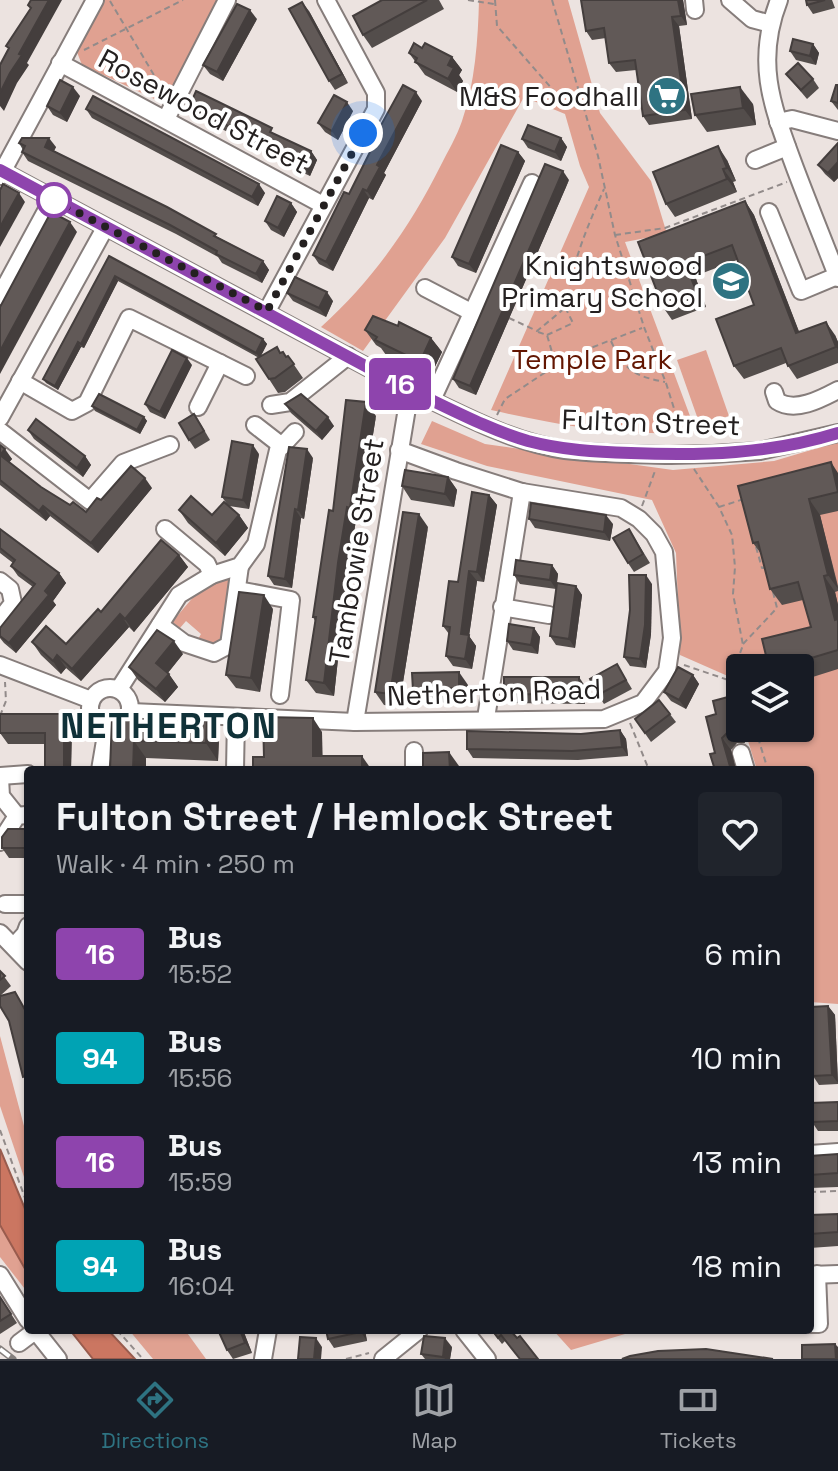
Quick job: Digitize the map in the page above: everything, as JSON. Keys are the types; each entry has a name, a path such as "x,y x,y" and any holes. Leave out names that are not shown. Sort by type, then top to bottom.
{"street":[{"path":"1,172 95,0"},
{"path":"169,113 227,0"},
{"path":"267,311 376,109 376,93 326,0"},
{"path":"730,0 752,19 771,24"},
{"path":"769,212 801,291 838,277 787,147 768,86 767,45 779,0"},
{"name":"Rosewood Street","path":"60,63 169,113 323,205"},
{"path":"778,122 797,119 838,131"},
{"path":"755,160 787,147"},
{"name":"Fulton Street","path":"1,172 267,311 410,390 526,440 563,449 670,455 760,451 838,433"},
{"path":"432,400 532,183"},
{"path":"0,296 52,200"},
{"path":"0,418 105,228"},
{"path":"425,288 473,313"},
{"path":"20,381 72,411 87,403 129,318 246,376"},
{"path":"271,405 290,402 348,356"},
{"path":"198,407 220,363"},
{"name":"Tambowie Street","path":"347,721 410,390"},
{"path":"774,392 777,401 791,406 838,390"},
{"path":"255,425 282,446"},
{"path":"0,431 90,501 123,463 170,445"},
{"path":"160,625 184,643 214,653 229,645 240,566 256,544 278,450 295,432"},
{"path":"399,450 522,492 621,508 639,519"},
{"path":"486,718 522,492"},
{"name":"Netherton Road","path":"131,712 347,721 604,719 643,703 667,671 669,660 672,638 664,552 654,534 639,519"},
{"path":"165,529 207,564 212,575"},
{"path":"119,689 179,595 212,575 240,566"},
{"path":"0,581 10,589 13,603 0,620"},
{"path":"238,590 291,600 280,695"},
{"path":"502,607 549,615"},
{"path":"3,666 91,700"},
{"path":"105,688 119,689 127,696 131,712 121,726 107,729 91,716 91,700 105,688"},
{"path":"235,766 236,717"},
{"path":"101,766 107,729"},
{"path":"414,751 414,766"},
{"path":"741,753 745,766"},
{"path":"0,842 22,816 1,796 0,777 24,774"},
{"path":"5,904 24,904"},
{"path":"0,933 24,957"},
{"path":"14,946 24,935"},
{"path":"814,1154 838,1152"},
{"path":"814,1324 819,1324 814,1274 838,1274"},
{"path":"0,1275 24,1314"},
{"path":"19,1343 30,1334"},
{"path":"38,1334 58,1359"},
{"path":"263,1359 267,1334"},
{"path":"384,1358 414,1334"},
{"path":"467,1334 487,1359"}],"path":[{"path":"109,0 169,113"},
{"path":"60,63 183,0"},
{"path":"468,0 495,2 497,26 568,107 582,106"},
{"path":"552,0 598,156 615,235 687,448"},
{"path":"615,235 665,228 799,178"},
{"path":"501,315 547,335 573,323 565,308 571,271 581,237 605,188"},
{"path":"537,331 565,308"},
{"path":"491,427 505,399 570,356 644,327"},
{"path":"547,335 556,366"},
{"path":"610,339 620,360 638,377 666,383"},
{"path":"691,462 695,475 719,507 732,535 735,552 733,594 743,645"},
{"path":"639,519 655,473"},
{"path":"719,507 745,499"},
{"path":"754,541 762,568 768,568"},
{"path":"740,654 743,645 777,608 771,581"},
{"path":"669,660 726,678"},
{"path":"0,716 6,701 3,666"},
{"path":"626,710 647,766"},
{"path":"759,742 767,766"},
{"path":"0,1130 24,1195"},
{"path":"814,1192 838,1191"},
{"path":"121,1334 143,1359"},
{"path":"346,1359 370,1353 384,1358"}],"green space":[{"path":"100,0 218,0 165,104 82,65 75,47"},
{"name":"Temple Park","path":"479,0 568,0 600,113 651,181 667,234 625,242 696,432 643,433 593,429 491,410 589,187 565,114 524,97 445,238 363,351 321,327 357,291 388,252 429,188 455,138 473,77"},
{"path":"706,350 729,416 700,425 677,360"},
{"path":"432,421 485,444 673,470 774,461 838,442 838,1004 814,1002 814,766 756,766 748,742 814,742 814,654 726,654 726,675 680,655 676,553 652,500 487,466 421,444"},
{"path":"231,577 224,641 210,647 197,641 201,634 186,621 180,628 172,622 207,581"},
{"path":"0,1036 24,1126 24,1177 0,1106"},
{"path":"0,1225 24,1267 24,1288 0,1257"},
{"path":"132,1334 188,1334 206,1359 153,1359"},
{"path":"557,1334 625,1334 571,1350"}],"shaded area":[{"path":"0,1149 24,1206 24,1267 0,1225"},
{"path":"73,1334 112,1334 135,1359 93,1359"}],"building":[{"path":"31,0 49,0 0,93 0,65 9,48 6,46 31,8 28,5"},
{"path":"382,0 427,0 363,35 353,16"},
{"path":"581,0 678,0 681,16 672,17 685,110 643,116 635,60 609,63 604,28 586,31"},
{"path":"806,0 825,0 807,5"},
{"path":"302,2 342,74 329,81 289,9"},
{"path":"237,4 250,10 217,72 203,65"},
{"path":"793,39 813,44 810,56 790,51"},
{"path":"414,43 422,48 425,43 452,57 448,65 454,68 448,79 415,62 417,58 409,53"},
{"path":"798,63 813,79 801,90 786,74"},
{"path":"60,80 73,87 60,113 47,106"},
{"path":"403,85 416,92 377,165 380,167 367,191 363,189 326,262 313,255 344,192 349,194 372,148 369,147"},
{"path":"838,85 838,103 831,101"},
{"path":"740,87 743,108 695,115 691,94"},
{"path":"196,91 311,151 304,167 272,152 273,148 189,107"},
{"path":"334,95 347,102 332,131 318,123"},
{"path":"93,96 259,184 252,197 86,109"},
{"path":"528,125 561,138 555,152 522,139"},
{"path":"22,138 49,138 45,147 167,207 263,261 256,274 216,254 217,251 170,225 22,152 25,146 19,143"},
{"path":"838,143 838,162 828,173 818,165"},
{"path":"501,145 518,152 469,264 452,257"},
{"path":"718,146 727,168 723,169 727,179 666,204 653,172"},
{"path":"545,164 563,171 470,386 453,379"},
{"path":"3,184 19,193 0,227 0,190"},
{"path":"277,196 291,203 278,228 265,221"},
{"path":"745,201 796,333 826,322 836,347 788,366 781,348 734,366 716,319 754,305 732,245 685,263 697,293 663,307 638,242"},
{"path":"51,212 70,222 0,351 0,307"},
{"path":"109,256 263,339 256,353 115,276 81,344 78,342 55,386 43,379"},
{"path":"295,277 327,292 319,308 287,293"},
{"path":"373,316 398,326 399,322 431,338 420,362 375,340 377,337 365,330"},
{"path":"277,347 294,364 269,379 256,359"},
{"path":"172,350 187,358 160,412 145,404"},
{"path":"99,394 144,417 137,430 92,406"},
{"path":"301,394 328,417 316,431 285,404"},
{"path":"346,400 366,402 338,563 324,683 306,680 329,510 333,511"},
{"path":"194,414 204,431 189,440 179,423"},
{"path":"36,419 85,456 77,468 28,430"},
{"path":"232,441 253,445 243,500 222,497"},
{"path":"289,447 307,449 285,579 268,576"},
{"path":"0,455 41,487 70,505 73,502 86,512 131,466 145,478 91,543 43,506 39,511 0,480"},
{"path":"831,462 838,492 809,499 828,575 824,576 835,620 838,619 838,650 814,657 814,654 766,654 762,639 811,627 798,582 770,589 758,542 753,543 738,486"},
{"path":"405,470 448,477 445,494 402,486"},
{"path":"472,492 489,495 477,572 469,571 461,634 469,635 465,659 446,656 450,627 443,626 449,581 458,582"},
{"path":"191,496 212,515 224,502 239,515 216,543 179,510"},
{"path":"531,503 606,515 604,532 529,519"},
{"path":"403,512 419,514 390,694 375,692"},
{"path":"0,529 59,573 45,591 49,595 9,643 0,636 0,628 35,584 11,566 15,560 0,548"},
{"path":"629,529 643,554 628,563 613,538"},
{"path":"161,540 179,555 125,619 120,614 72,669 57,655 53,661 32,642 46,626 66,644 98,609 101,612"},
{"path":"516,560 552,565 550,580 514,575"},
{"path":"629,575 646,575 645,625 640,659 624,657 630,610"},
{"path":"557,583 576,586 569,639 550,636"},
{"path":"239,592 264,595 251,678 226,675"},
{"path":"509,624 534,628 531,645 507,641"},
{"path":"157,630 174,641 156,663 169,674 156,689 129,667"},
{"path":"617,664 626,680 598,695 590,679"},
{"path":"678,667 693,675 679,700 664,692"},
{"path":"459,672 459,688 413,690 412,673"},
{"path":"504,677 579,677 579,695 504,694"},
{"path":"726,698 726,734 722,738 730,766 714,766 710,754 715,753 706,717 716,714 713,701"},
{"path":"659,700 670,714 645,733 635,719"},
{"path":"0,714 64,714 64,766 45,766 45,733 0,733"},
{"path":"263,717 313,718 313,756 362,756 362,766 253,766 253,757 264,757"},
{"path":"112,718 207,721 206,743 134,741 133,766 110,766"},
{"path":"620,730 622,747 572,751 467,749 467,731 581,734"},
{"path":"449,752 450,766 423,766 423,753"},
{"path":"8,829 24,829 24,848 2,848 2,837"},
{"path":"15,992 24,1008 23,1077 9,1021 0,1006 0,996"},
{"path":"828,1006 832,1075 814,1076 814,1007"},
{"path":"838,1102 838,1121 814,1122 814,1103"},
{"path":"838,1154 838,1173 814,1175 814,1156"},
{"path":"838,1214 838,1232 814,1234 814,1215"},
{"path":"0,1297 11,1314 0,1321"},
{"path":"220,1334 242,1334 245,1343 227,1350"},
{"path":"327,1334 352,1334 328,1339"},
{"path":"495,1334 520,1336 538,1359 520,1359 501,1335 498,1338"},
{"path":"424,1336 445,1338 443,1357 421,1354"},
{"path":"300,1337 316,1338 314,1359 298,1359"},
{"path":"835,1344 836,1359 802,1359 802,1345"},
{"path":"706,1349 773,1359 622,1359 658,1351"}],"railway":[{"path":"0,1349 13,1359"}],"bus line":[{"name":"16","path":"0,170 410,390 478,423 526,440 563,449 670,455 760,451 838,433"}],"place":[{"name":"M&S Foodhall","path":"667,96"},
{"name":"Knightswood Primary School","path":"731,281"}],"district":[{"name":"NETHERTON","path":"169,725"}],"route":[{"path":"54,200 267,311 363,133"}]}
